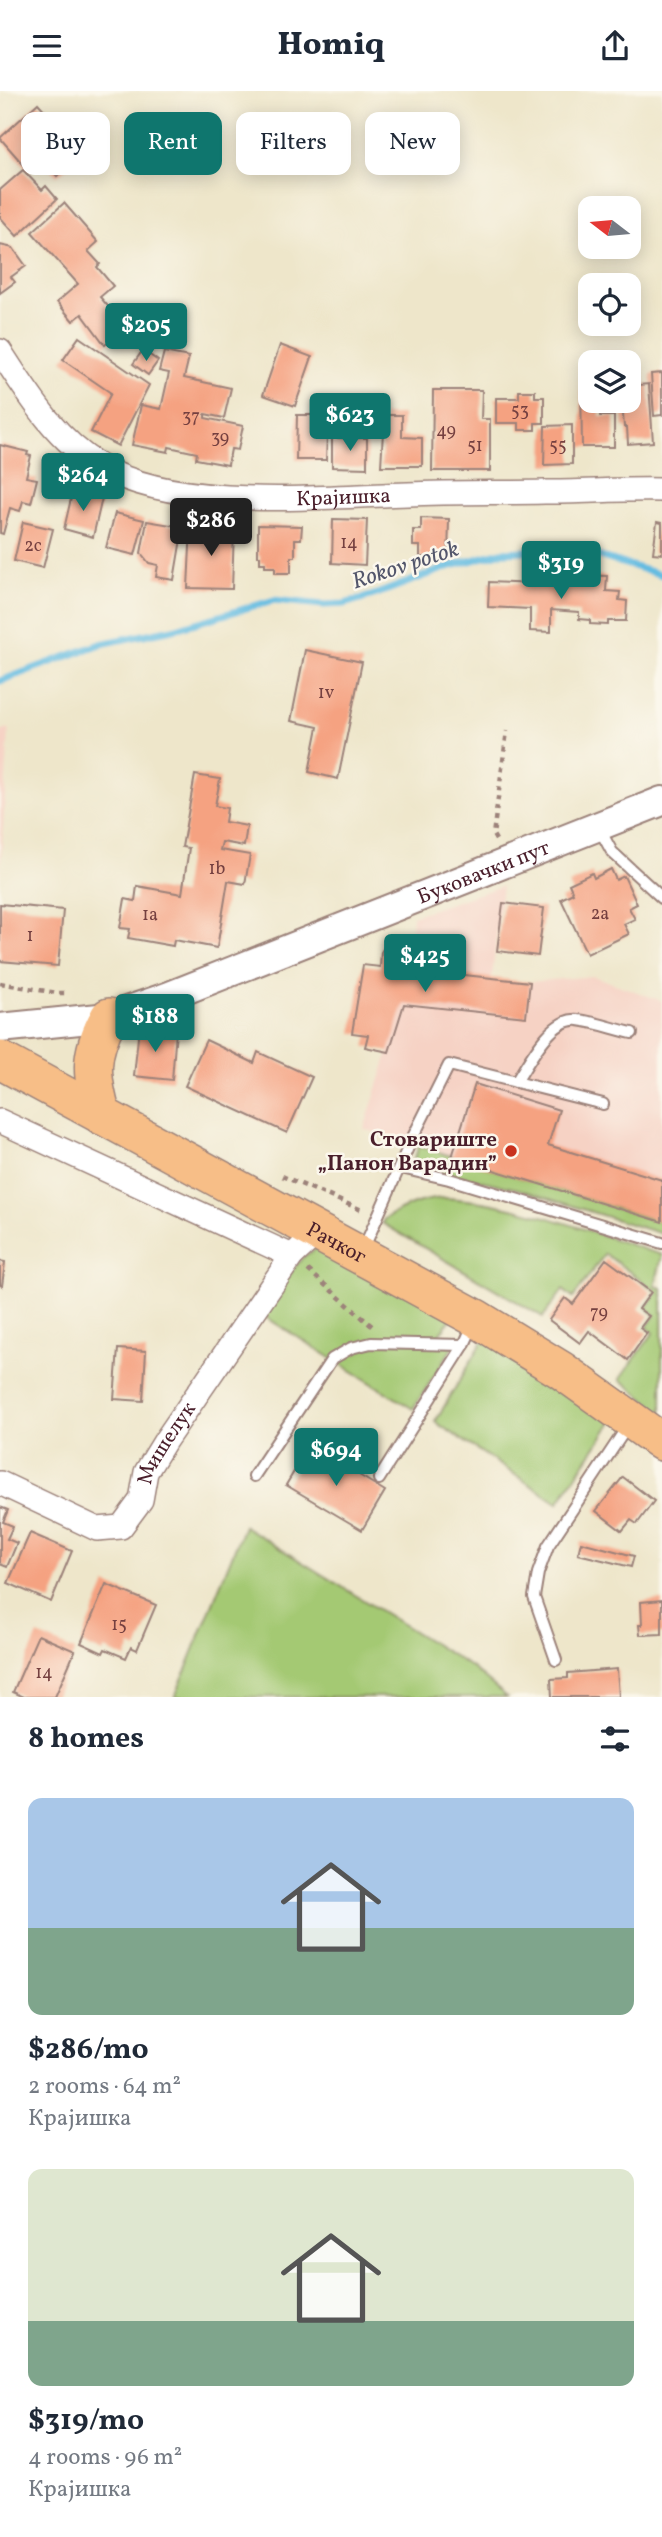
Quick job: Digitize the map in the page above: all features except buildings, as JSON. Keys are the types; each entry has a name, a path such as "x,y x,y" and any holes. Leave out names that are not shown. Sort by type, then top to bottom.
{"main road":[{"path":"102,1116 92,1068 100,1034 109,1017"},
{"name":"Рачког","path":"0,1061 102,1116 305,1244 361,1254 470,1331 561,1370 662,1442"}],"street":[{"name":"Крајишка","path":"0,351 42,413 70,445 117,475 144,484 185,492 254,498 662,490"},
{"name":"Буковачки пут","path":"0,1028 109,1017 167,997 662,801"},
{"path":"0,1121 305,1244"},
{"name":"Мишелук","path":"0,1483 97,1529 121,1527 141,1500 146,1472 164,1441 305,1244"}],"lane":[{"path":"598,825 612,852 662,898"},
{"path":"516,1082 560,1023 577,1019 632,1033"},
{"path":"361,1254 410,1143 449,1065 603,1104"},
{"path":"401,1168 449,1179 662,1243"},
{"path":"254,1476 332,1359 351,1348 371,1343 392,1343 470,1331"},
{"path":"379,1479 470,1331"},
{"path":"556,1661 534,1597 538,1573 548,1546 632,1419"}],"path":[{"path":"507,731 494,835 509,863"},
{"path":"0,983 57,993 79,993"},
{"path":"305,1244 392,1343"}],"shaded area":[{"path":"9,729 0,878 0,731"},
{"path":"502,886 492,978 408,969 412,916"},
{"name":"Стовариште „Панон Варадин”","path":"593,976 662,1001 662,1222 364,1129 404,1004 526,1017 530,982"}],"green space":[{"path":"419,1146 662,1222 662,1234 518,1189 412,1165"},
{"path":"443,1198 470,1200 526,1212 662,1255 655,1286 662,1288 662,1413 620,1379 653,1333 647,1327 655,1315 646,1307 657,1292 605,1254 573,1298 563,1290 543,1317 382,1223 384,1219 412,1205"},
{"path":"333,1238 453,1317 438,1335 454,1345 413,1409 259,1313 303,1257"},
{"path":"489,1331 616,1416 558,1503 435,1422"},
{"path":"244,1526 471,1667 507,1697 175,1697"}],"waterway":[{"name":"Rokov potok","path":"0,681 100,644 182,627 274,600 323,605 344,604 451,566 502,552 548,550 598,556 662,575"}],"place":[{"name":"Стовариште „Панон Варадин”","path":"511,1151"}]}
